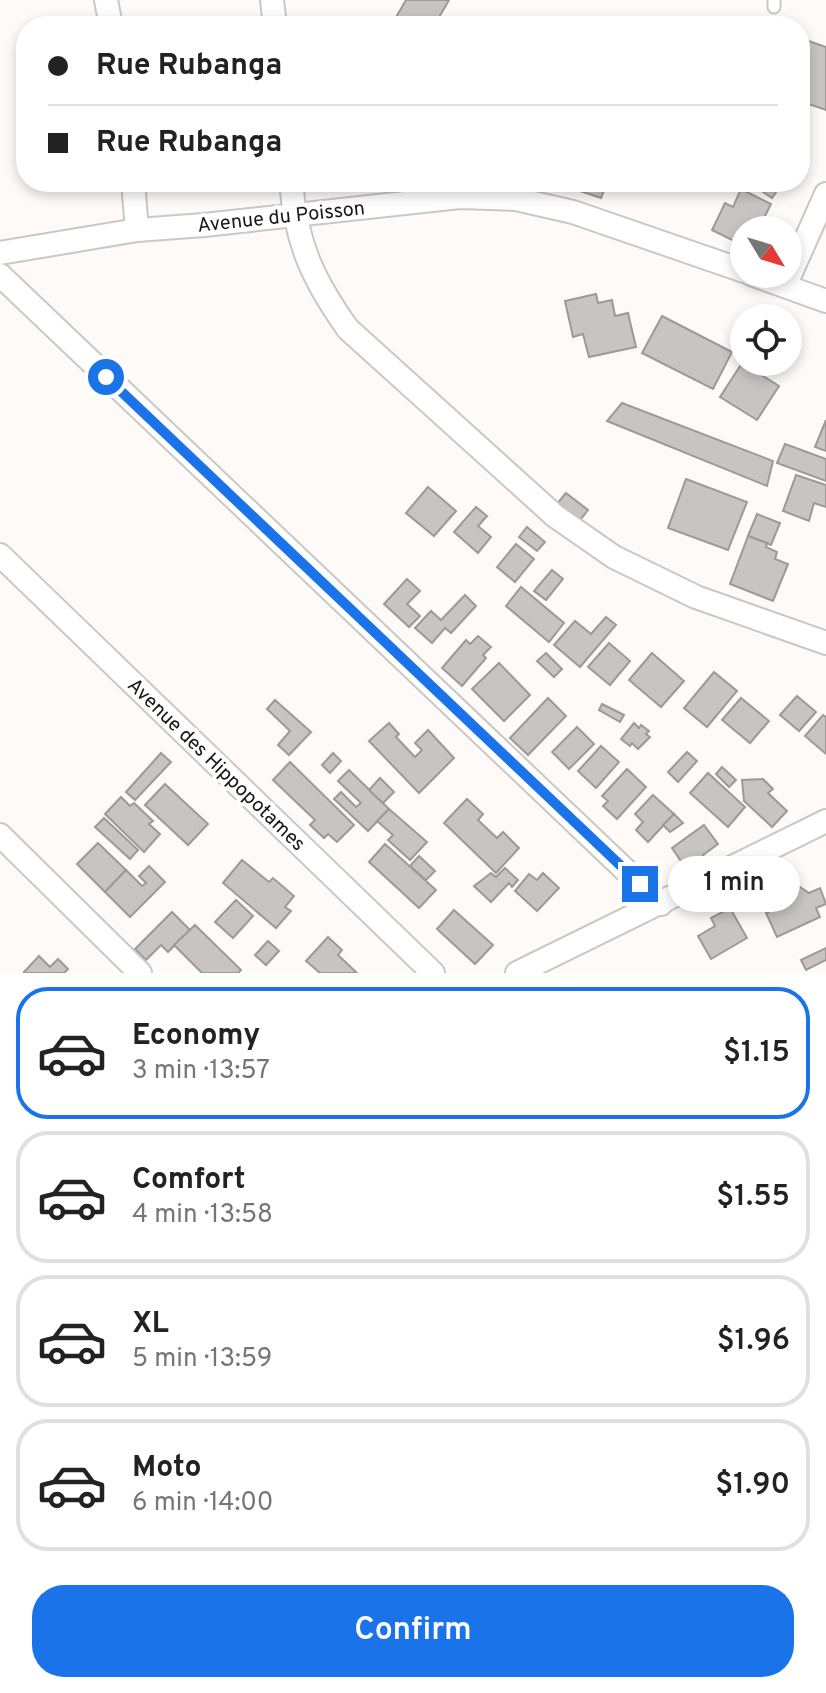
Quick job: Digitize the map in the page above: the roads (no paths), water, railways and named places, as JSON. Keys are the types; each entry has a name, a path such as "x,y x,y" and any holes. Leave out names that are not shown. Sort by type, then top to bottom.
{"street":[{"path":"134,192 137,230"},
{"path":"292,192 293,216 307,261 322,293 348,329 555,516 614,557 696,597 826,643"},
{"path":"802,248 826,194"},
{"name":"Avenue du Poisson","path":"0,253 137,230 460,197 516,199 573,212 730,266"},
{"path":"0,275 661,904"},
{"path":"790,288 826,301"},
{"name":"Avenue des Hippopotames","path":"0,555 433,973"},
{"path":"517,973 826,821"},
{"path":"0,835 140,973"}]}
